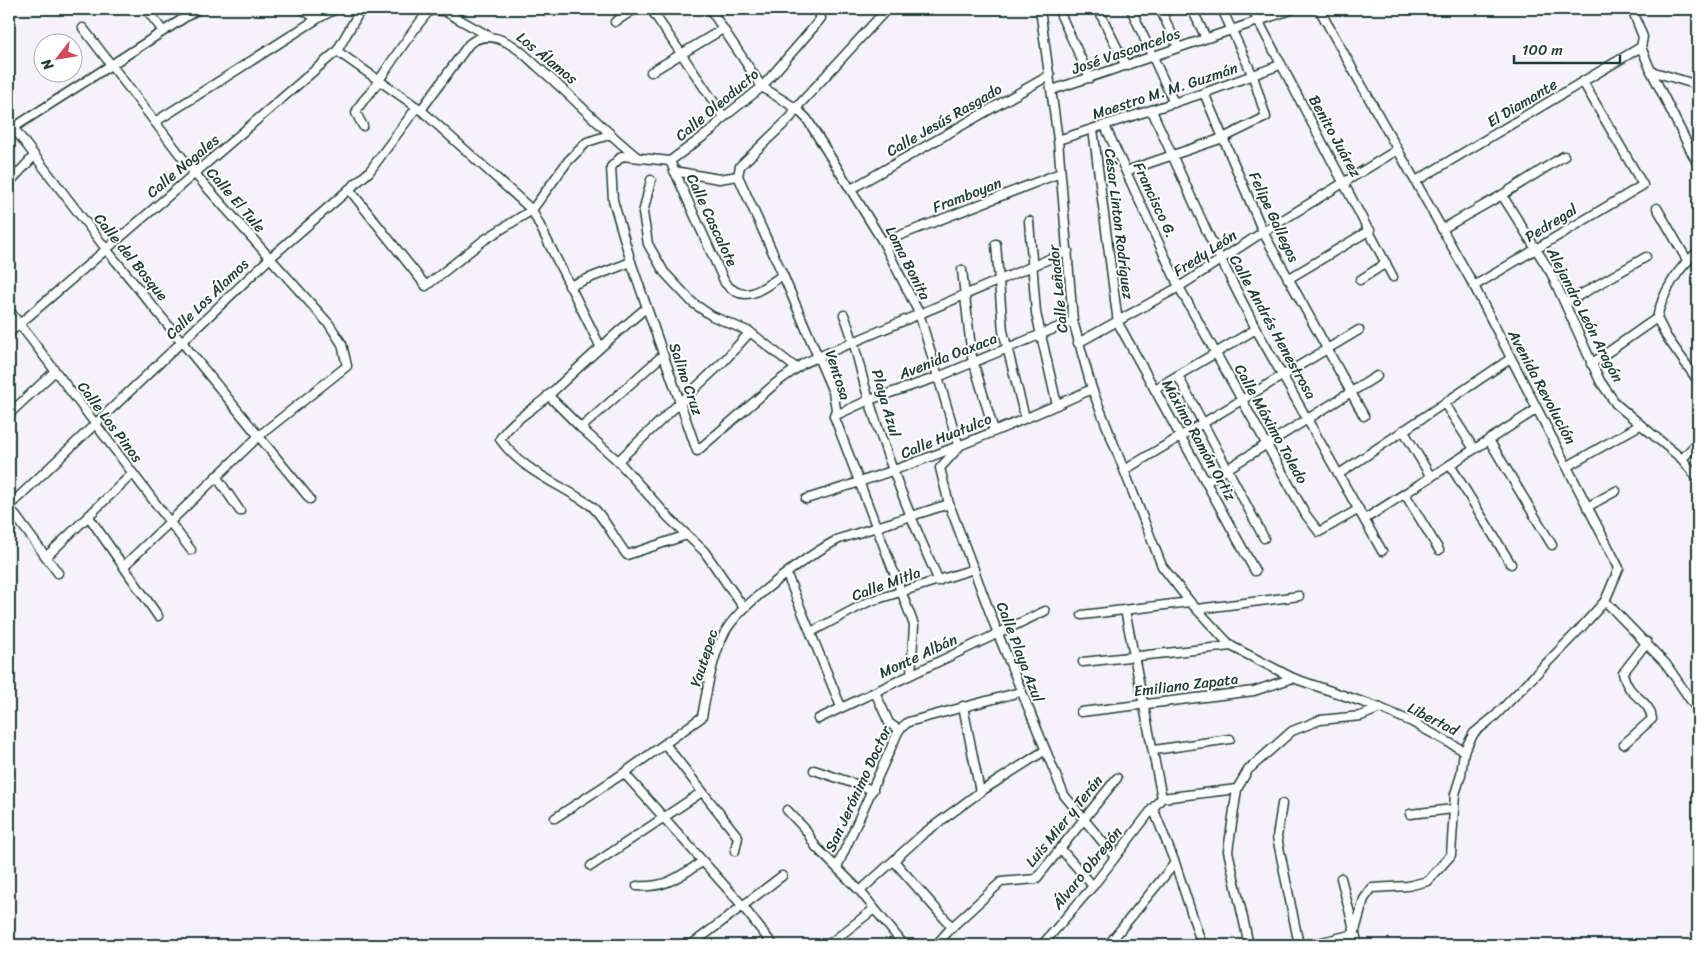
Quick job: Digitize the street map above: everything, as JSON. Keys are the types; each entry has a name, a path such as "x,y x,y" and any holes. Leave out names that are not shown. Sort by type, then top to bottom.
{"street":[{"path":"146,9 163,31"},
{"path":"11,125 198,9"},
{"path":"302,9 317,19"},
{"path":"155,122 317,19 336,9"},
{"name":"Calle Nogales","path":"9,333 194,173 296,89 337,51 360,9"},
{"path":"615,22 635,9"},
{"path":"651,9 724,117"},
{"path":"710,9 762,86"},
{"name":"Calle Oleoducto","path":"611,167 622,156 670,162 712,130 724,117 762,86 821,18 817,9"},
{"path":"674,171 719,179 738,176 740,166 797,109 886,9"},
{"name":"Calle Leñador","path":"1040,9 1058,140 1073,321 1078,343 1092,388 1126,469 1162,566 1190,602"},
{"path":"1058,9 1090,78"},
{"path":"1098,9 1126,66"},
{"path":"1131,9 1174,103"},
{"path":"1160,9 1178,48"},
{"path":"1192,9 1206,38"},
{"path":"1126,171 1223,138 1266,117 1253,76 1222,9"},
{"name":"Benito Juárez","path":"1252,9 1280,65 1370,230 1393,277"},
{"name":"José Vasconcelos","path":"1052,90 1294,9"},
{"name":"Avenida Revolución","path":"1319,9 1474,286 1619,568 1605,601 1495,716 1474,733 1464,751"},
{"path":"1632,9 1642,37 1641,47 1651,72 1698,165"},
{"name":"Los Álamos","path":"379,80 430,10 444,11 491,37 510,44 576,100 610,136 637,158"},
{"name":"Calle El Tule","path":"83,28 194,173 329,324 342,344 347,366 260,435"},
{"path":"651,72 722,29"},
{"path":"419,108 469,44 481,37 491,37"},
{"name":"El Diamante","path":"1416,181 1641,47"},
{"path":"337,51 419,108 532,210 600,346"},
{"name":"Maestro M. M. Guzmán","path":"1058,140 1152,111 1280,65"},
{"path":"1651,72 1698,85"},
{"name":"Calle Jesús Rasgado","path":"851,189 1050,76"},
{"path":"363,126 356,113 360,102 373,90 379,80"},
{"name":"Pedregal","path":"1474,286 1643,185 1583,82"},
{"name":"Loma Bonita","path":"762,86 797,109 807,119 883,242 919,313 959,447"},
{"name":"Felipe Gallegos","path":"1204,93 1263,232 1364,416"},
{"name":"Calle Los Álamos","path":"9,507 270,258 369,172 419,108"},
{"name":"Calle Andrés Henestrosa","path":"1152,111 1220,259 1256,328 1382,551"},
{"name":"Calle del Bosque","path":"11,125 106,249 260,435 310,499"},
{"name":"Francisco G.","path":"1106,126 1179,287"},
{"name":"César Linton Rodríguez","path":"1093,129 1118,323"},
{"path":"349,188 426,286 484,240 532,210 568,161 587,142 610,136"},
{"name":"Fredy León","path":"1078,343 1118,323 1179,287 1263,232 1398,150"},
{"path":"9,183 34,156"},
{"path":"1442,229 1502,195 1564,156"},
{"name":"Calle Cascalote","path":"670,162 725,283 741,295 748,295 783,275"},
{"name":"Salina Cruz","path":"611,167 613,200 631,262 697,451 796,368 854,340"},
{"name":"Framboyan","path":"883,242 1060,173"},
{"name":"Ventosa","path":"738,176 783,275 836,401 834,416 858,483 914,625 911,674"},
{"path":"652,180 642,213 648,244 664,272 694,303 712,316 750,332 796,368"},
{"name":"Alejandro León Aragón","path":"1502,195 1551,273 1566,303 1591,364 1616,404 1682,459 1698,479"},
{"path":"1657,208 1688,260"},
{"path":"1028,221 1031,266 1040,335 1057,405"},
{"path":"1288,279 1370,230"},
{"path":"996,244 1007,348 1025,418"},
{"path":"854,340 1068,251"},
{"path":"1698,252 1688,260 1660,304 1657,318 1666,336 1698,381"},
{"path":"1566,303 1646,257"},
{"path":"569,286 631,262"},
{"path":"1360,280 1386,263"},
{"path":"962,270 974,362 994,431"},
{"name":"Calle Máximo Toledo","path":"1179,287 1266,445 1306,515 1319,532 1359,509"},
{"path":"646,308 600,346 548,395 508,426 500,439 506,449 545,479 592,506 627,555 687,535"},
{"name":"Calle Los Pinos","path":"9,310 54,372 191,550"},
{"name":"Playa Azul","path":"844,315 854,340 869,400 893,472 909,516 939,580"},
{"path":"1591,364 1657,318"},
{"name":"Avenida Oaxaca","path":"834,416 869,400 938,376 1073,321"},
{"name":"Máximo Ramón Ortiz","path":"1118,323 1254,571"},
{"path":"1155,389 1256,328"},
{"path":"1126,469 1359,330"},
{"path":"618,461 724,361 750,332"},
{"path":"581,428 663,355"},
{"path":"1338,474 1510,359"},
{"path":"9,414 54,372"},
{"path":"1178,376 1264,538"},
{"path":"1206,482 1377,376"},
{"name":"Calle Huatulco","path":"806,499 893,472 959,447 1092,388"},
{"path":"548,395 618,461 704,551 744,608"},
{"path":"1445,404 1474,450"},
{"path":"1365,519 1537,410"},
{"path":"1568,466 1640,425"},
{"path":"1403,430 1431,477"},
{"path":"124,566 260,435"},
{"path":"1489,440 1552,545"},
{"path":"1682,459 1698,442"},
{"name":"Calle Playa Azul","path":"959,447 940,468 949,504 1020,692 1064,795 1115,856"},
{"path":"1450,465 1511,564"},
{"path":"46,557 132,474"},
{"path":"216,476 240,511"},
{"path":"1587,507 1616,491"},
{"path":"1405,494 1439,550"},
{"name":"Yautepec","path":"555,818 624,774 702,717 714,663 725,632 744,608 762,592 826,545 839,538 949,504"},
{"path":"9,507 58,573"},
{"path":"89,517 158,616"},
{"name":"Calle Mitla","path":"811,632 868,602 974,569"},
{"path":"787,575 841,707"},
{"path":"1197,609 1299,596"},
{"path":"1605,601 1647,642 1666,664 1698,711"},
{"path":"1082,615 1190,602"},
{"name":"Libertad","path":"1190,602 1231,646 1294,678 1380,708 1412,722 1464,751 1453,809 1450,855 1428,881 1408,886 1372,888 1364,899 1354,934"},
{"path":"1125,610 1162,798 1237,789"},
{"name":"Monte Albán","path":"818,719 1045,611"},
{"path":"1624,744 1652,719 1651,710 1626,687 1623,673 1647,642"},
{"path":"1083,662 1231,646"},
{"name":"Emiliano Zapata","path":"1081,712 1254,691 1294,678"},
{"path":"875,692 889,723 899,730"},
{"name":"San Jerónimo Doctor","path":"836,867 899,730 908,722 1020,692"},
{"path":"963,706 980,792"},
{"path":"1249,945 1228,851 1237,789 1248,770 1292,731 1320,720 1362,716 1380,708"},
{"path":"1154,750 1230,739"},
{"path":"665,744 738,837 736,851"},
{"path":"860,891 923,834 980,792 1044,751"},
{"path":"814,770 873,790"},
{"path":"624,774 741,904 773,945"},
{"name":"Luis Mier y Terán","path":"952,927 1001,882 1036,879 1117,778"},
{"path":"591,866 702,792"},
{"name":"Álvaro Obregón","path":"1042,945 1093,886 1152,808 1162,798"},
{"path":"1282,804 1277,837 1298,945"},
{"path":"1152,808 1175,863 1202,945"},
{"path":"1410,814 1453,809"},
{"path":"787,810 805,829 816,847 860,891 904,945"},
{"path":"1060,848 1093,886"},
{"path":"894,861 952,927 936,945"},
{"path":"637,886 653,887 666,884 702,862"},
{"path":"1108,945 1175,863"},
{"path":"691,944 741,904 782,876"},
{"path":"1341,878 1358,945"},
{"path":"834,944 874,909"},
{"path":"1310,945 1354,934"}]}
